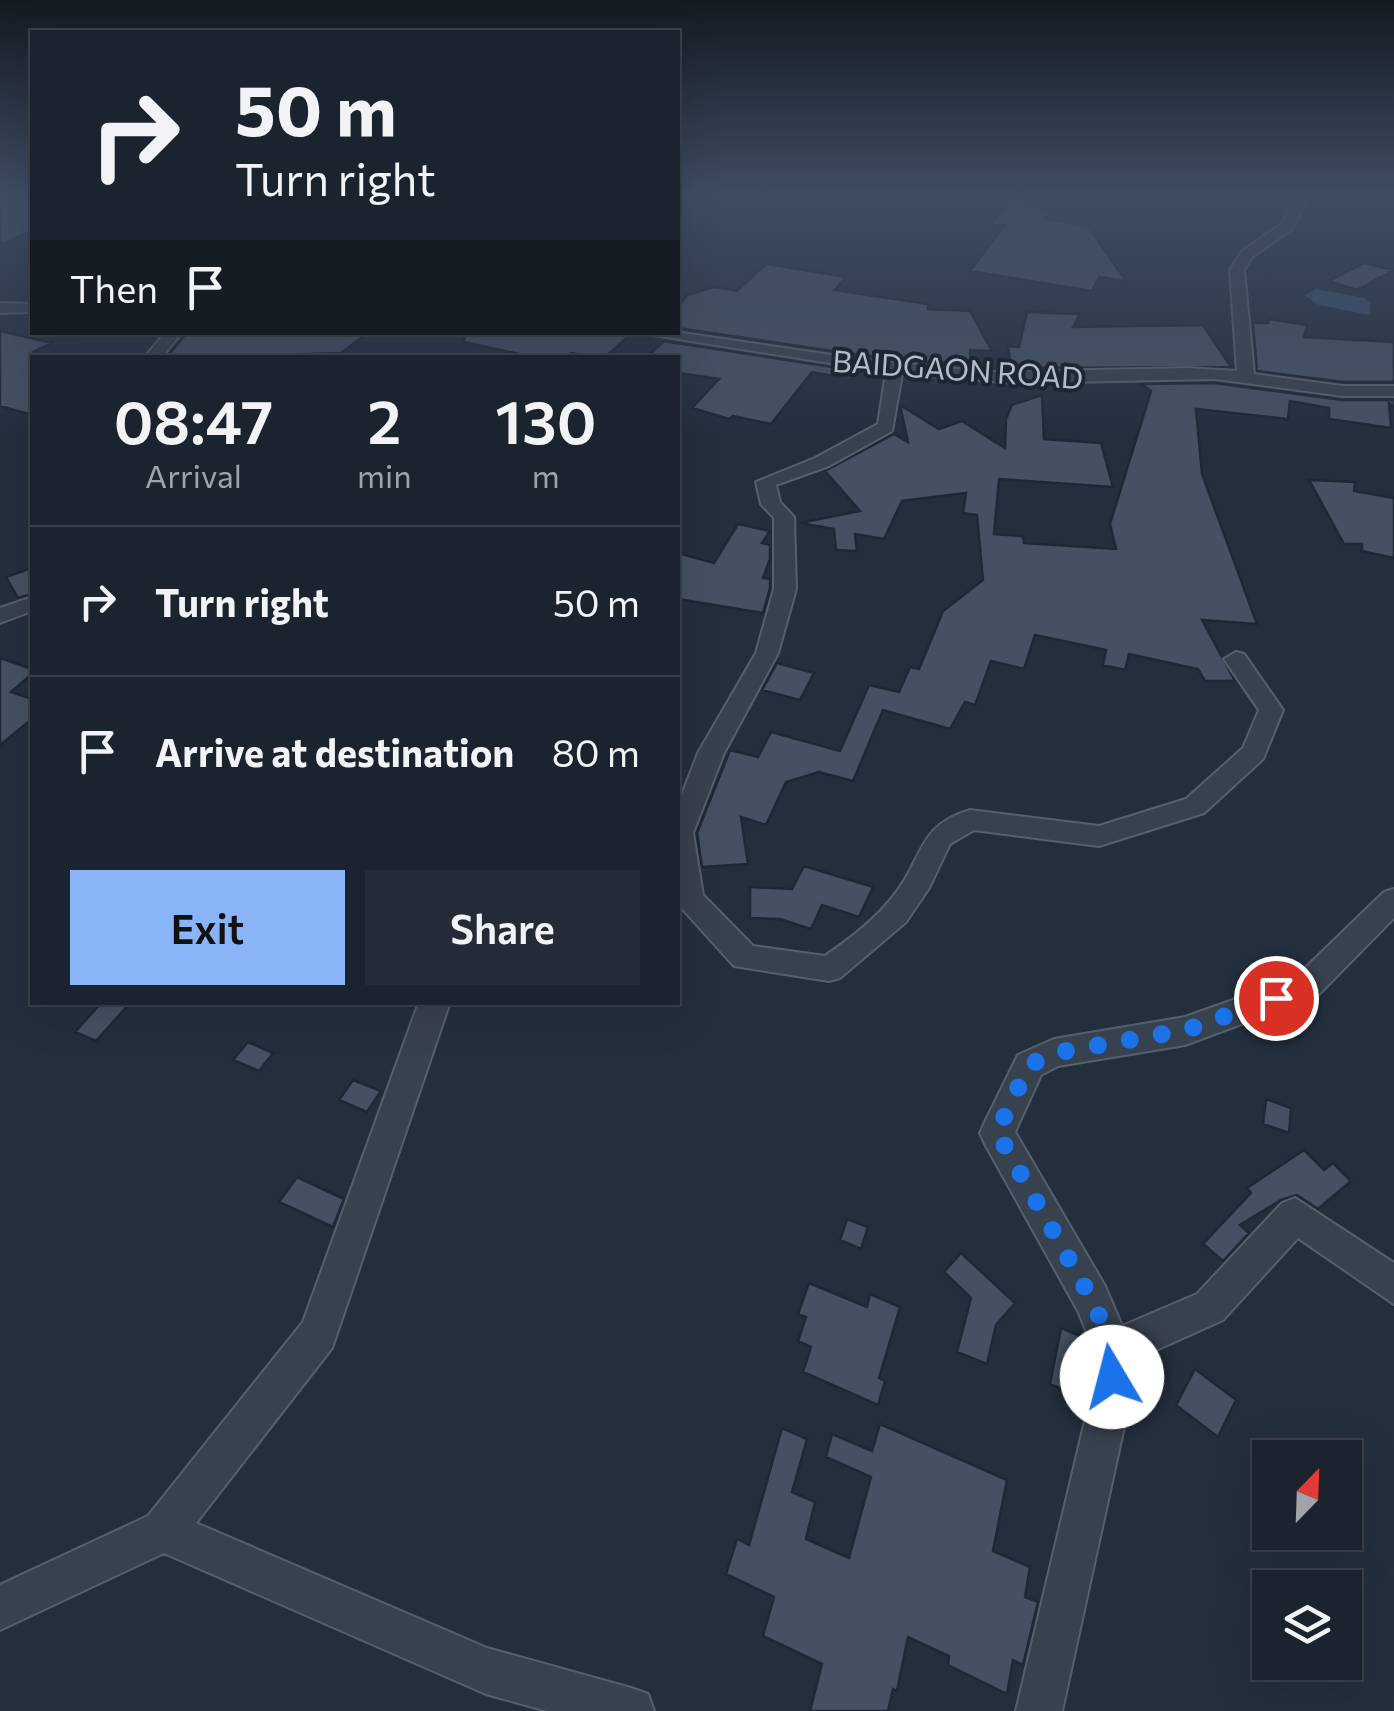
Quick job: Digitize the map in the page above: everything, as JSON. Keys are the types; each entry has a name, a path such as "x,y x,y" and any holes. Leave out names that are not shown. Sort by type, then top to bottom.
{"street":[{"path":"1236,275 1246,377"},
{"path":"0,308 30,308"},
{"name":"BAIDGAON ROAD","path":"662,335 895,368 1057,380 1189,373 1246,377 1331,391 1394,392"},
{"path":"895,368 887,398 890,416 886,427 822,462 766,482 771,504 784,517 784,589 767,653 688,787 680,833 689,899 745,957 829,969 897,917 926,872 939,838 970,820 1099,836 1195,806 1254,753 1271,710 1236,659"},
{"path":"0,616 30,605"},
{"path":"1039,1711 1110,1404 1114,1350 1092,1300 997,1132 1029,1065 1054,1053 1186,1030 1306,987 1394,900"},
{"path":"0,1608 163,1531 318,1334 434,1005"},
{"path":"1114,1350 1210,1307 1295,1215 1394,1285"},
{"path":"163,1531 486,1671 631,1711"}],"water":[{"path":"1316,289 1365,298 1370,303 1370,315 1319,305 1304,295"}],"building":[{"path":"754,275 846,277 835,290 928,304 928,309 970,311 992,351 970,350 971,366 859,355 680,328 680,304 687,295 714,287 737,291"},
{"path":"993,275 1122,275 1126,281 1099,277 1092,291"},
{"path":"1341,275 1385,275 1357,290 1329,281"},
{"path":"1027,312 1080,314 1073,327 1203,325 1231,367 1011,368 1008,346 1019,347"},
{"path":"1269,319 1307,325 1304,337 1394,342 1394,382 1343,382 1257,371 1253,323 1268,323"},
{"path":"0,331 52,343 30,355 30,414 0,406"},
{"path":"185,335 365,335 341,353 169,355"},
{"path":"465,335 630,335 607,355 523,355 464,342"},
{"path":"664,341 845,369 839,377 812,372 771,424 733,416 729,419 692,408 719,379 680,373 680,355 649,355"},
{"path":"1215,383 1342,400 1394,400 1394,407 1389,403 1391,428 1329,419 1329,408 1290,401 1288,419 1196,409 1202,474 1257,624 1202,620 1235,681 1205,681 1198,669 1129,654 1125,670 1103,665 1106,650 1035,635 1024,669 991,661 975,705 965,702 950,729 883,710 853,781 819,772 786,782 766,825 741,817 748,864 702,867 697,833 730,750 758,757 771,732 840,751 869,685 899,692 910,667 919,669 943,611 983,580 977,515 963,513 966,493 902,501 884,539 855,534 857,551 836,550 834,529 800,523 860,511 825,471 894,434 908,442 900,405 939,429 962,421 1005,448 1006,419 1012,405 1042,395 1044,439 1101,443 1113,487 999,479 994,534 1023,536 1024,543 1116,549 1110,524 1151,391 1141,384"},
{"path":"1309,480 1355,482 1354,491 1394,498 1394,558 1362,551 1362,544 1344,544"},
{"path":"738,524 770,531 762,543 770,545 763,578 770,579 770,588 763,613 680,599 680,554 714,563"},
{"path":"30,569 30,595 18,598 6,577"},
{"path":"0,658 30,668 30,676 11,692 30,698 30,721 0,745"},
{"path":"777,663 814,673 800,700 762,690"},
{"path":"804,866 873,887 859,917 822,905 811,929 780,919 750,918 750,887 792,889"},
{"path":"99,1005 128,1005 96,1041 75,1032"},
{"path":"248,1042 273,1053 259,1071 233,1060"},
{"path":"353,1080 381,1091 367,1112 339,1100"},
{"path":"1266,1099 1291,1108 1289,1133 1263,1124"},
{"path":"1304,1150 1324,1170 1333,1163 1351,1181 1318,1209 1297,1195 1281,1200 1240,1225 1249,1233 1223,1261 1203,1244 1251,1193 1247,1188"},
{"path":"297,1177 344,1199 333,1227 279,1202"},
{"path":"847,1219 868,1227 861,1249 840,1240"},
{"path":"961,1253 1015,1303 996,1325 987,1364 957,1352 971,1298 944,1272"},
{"path":"809,1283 867,1307 870,1294 900,1307 879,1378 885,1381 878,1405 803,1372 811,1347 798,1341 806,1317 798,1314"},
{"path":"1061,1328 1085,1338 1087,1343 1078,1396 1050,1384"},
{"path":"1195,1369 1236,1400 1218,1437 1176,1405"},
{"path":"880,1424 1007,1480 993,1551 1030,1567 1025,1597 1038,1602 1023,1665 1013,1660 1007,1694 948,1665 949,1656 908,1637 897,1691 893,1689 888,1711 810,1711 822,1664 763,1636 774,1597 726,1574 737,1539 749,1545 782,1428 807,1439 792,1492 815,1502 806,1539 849,1558 871,1477 826,1457 832,1434 872,1451"}],"route":[{"path":"1112,1377 1114,1350 1092,1300 997,1132 1029,1065 1054,1053 1186,1030 1276,998"}]}
